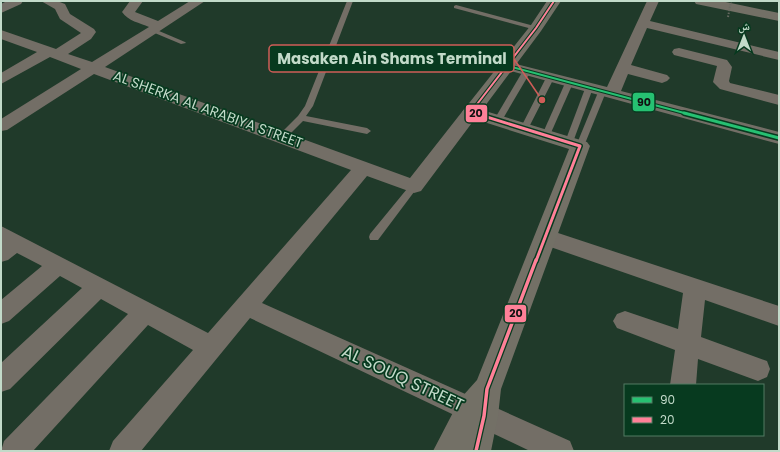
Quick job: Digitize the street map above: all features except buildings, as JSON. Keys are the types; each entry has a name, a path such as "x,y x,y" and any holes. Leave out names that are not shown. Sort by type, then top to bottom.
{"street":[{"path":"1,8 17,1"},
{"path":"1,79 54,53 89,32 65,16 60,7 47,1"},
{"path":"137,1 128,12 156,28"},
{"path":"1,126 199,1"},
{"path":"414,186 508,66 554,1"},
{"path":"601,91 624,68 642,23 654,1"},
{"path":"700,1 779,9"},
{"path":"753,1 779,9"},
{"path":"642,23 779,56"},
{"name":"AL SHERKA AL ARABIYA STREET","path":"1,34 414,186"},
{"path":"673,67 687,34"},
{"path":"1,50 19,40"},
{"path":"679,52 722,63 725,67 721,82 726,86 779,100"},
{"path":"508,66 779,138"},
{"path":"624,68 662,78"},
{"path":"448,451 480,405 546,237 574,144 472,112"},
{"path":"123,451 364,167"},
{"path":"546,237 779,316"},
{"path":"6,243 58,265 211,347"},
{"path":"1,314 58,265"},
{"path":"1,380 99,287"},
{"path":"682,384 695,288"},
{"name":"AL SOUQ STREET","path":"246,306 480,405 560,451"},
{"path":"14,451 146,312"},
{"path":"625,321 758,369"},
{"path":"476,451 480,405"}],"lane":[{"path":"282,137 301,118 312,100 350,1"},
{"path":"456,7 536,28"},
{"path":"156,28 184,43"},
{"path":"445,48 508,66"},
{"path":"498,120 527,71"},
{"path":"524,129 550,78"},
{"path":"546,135 570,83"},
{"path":"574,144 601,91"},
{"path":"574,144 601,91"},
{"path":"301,118 367,131"},
{"path":"374,237 414,186"}],"path":[{"path":"728,17 731,1"}],"transit line":[{"name":"20","path":"476,451 484,416 487,389 580,146 471,112 536,28 554,1"},
{"name":"90","path":"508,66 779,138"}],"place":[{"name":"Masaken Ain Shams Terminal","path":"542,100"}]}
